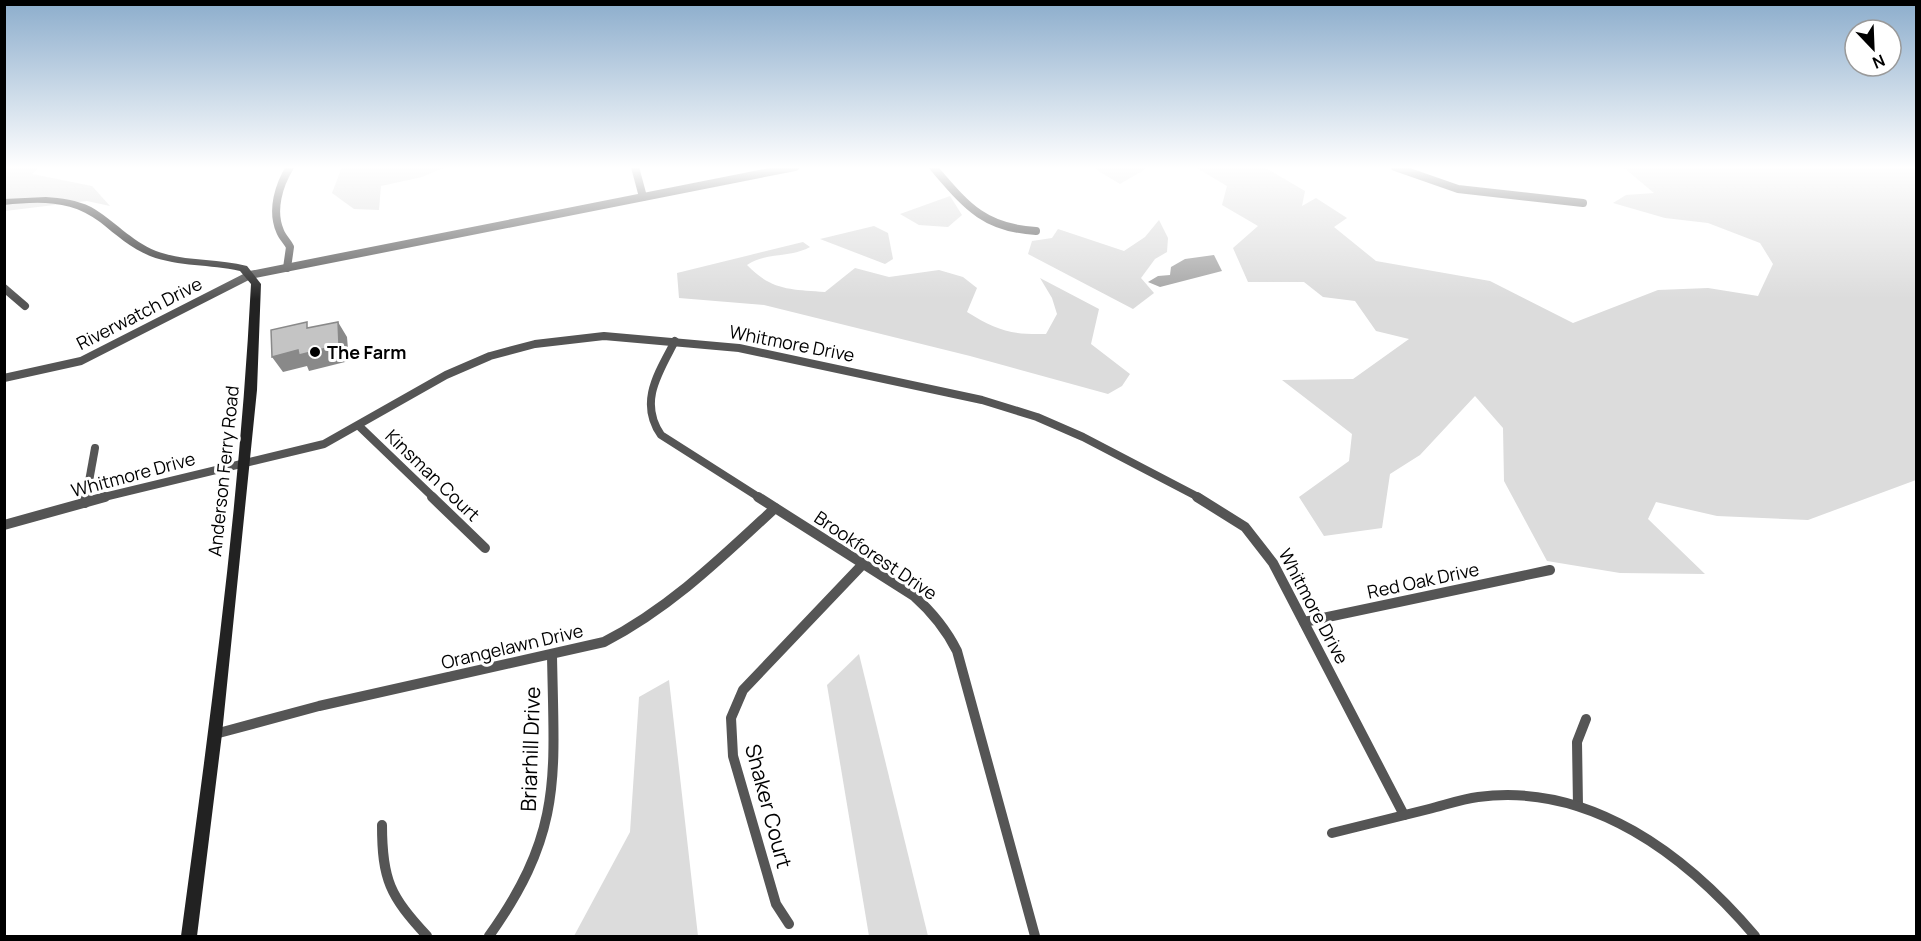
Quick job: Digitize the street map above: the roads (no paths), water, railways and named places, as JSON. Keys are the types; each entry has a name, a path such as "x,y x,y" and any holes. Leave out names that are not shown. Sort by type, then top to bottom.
{"street":[{"path":"89,211 129,242 151,253 189,263 237,267 250,275"},
{"path":"278,211 277,220 281,233 290,247 287,268"},
{"name":"Riverwatch Drive","path":"4,378 81,361 250,275 572,211"},
{"path":"973,211 981,219 1008,230 1036,231"},
{"name":"Anderson Ferry Road","path":"189,936 215,734 251,390 256,284 250,275"},
{"path":"4,288 25,306"},
{"name":"Whitmore Drive","path":"4,525 324,444 446,375 510,350 560,339 627,337 776,354 1010,407 1064,428 1219,508 1245,527 1269,555 1404,815"},
{"name":"Brookforest Drive","path":"675,341 648,403 648,412 654,427 667,439 921,602 940,620 950,635 957,651 1035,936"},
{"name":"Kinsman Court","path":"359,426 485,548"},
{"path":"85,503 95,448"},
{"name":"Orangelawn Drive","path":"215,734 319,705 604,642 624,633 669,604 775,508"},
{"name":"Shaker Court","path":"789,924 776,904 733,756 730,732 732,718 736,703 752,678 863,564"},
{"name":"Red Oak Drive","path":"1304,622 1550,570"},
{"name":"Briarhill Drive","path":"489,936 522,887 545,829 552,780 552,655"},
{"path":"1578,806 1577,742 1586,719"},
{"path":"1332,833 1500,795 1529,796 1578,806 1627,826 1680,860 1723,898 1755,936"},
{"path":"382,825 381,861 390,892 427,936"}],"place":[{"name":"The Farm","path":"315,352"}]}
